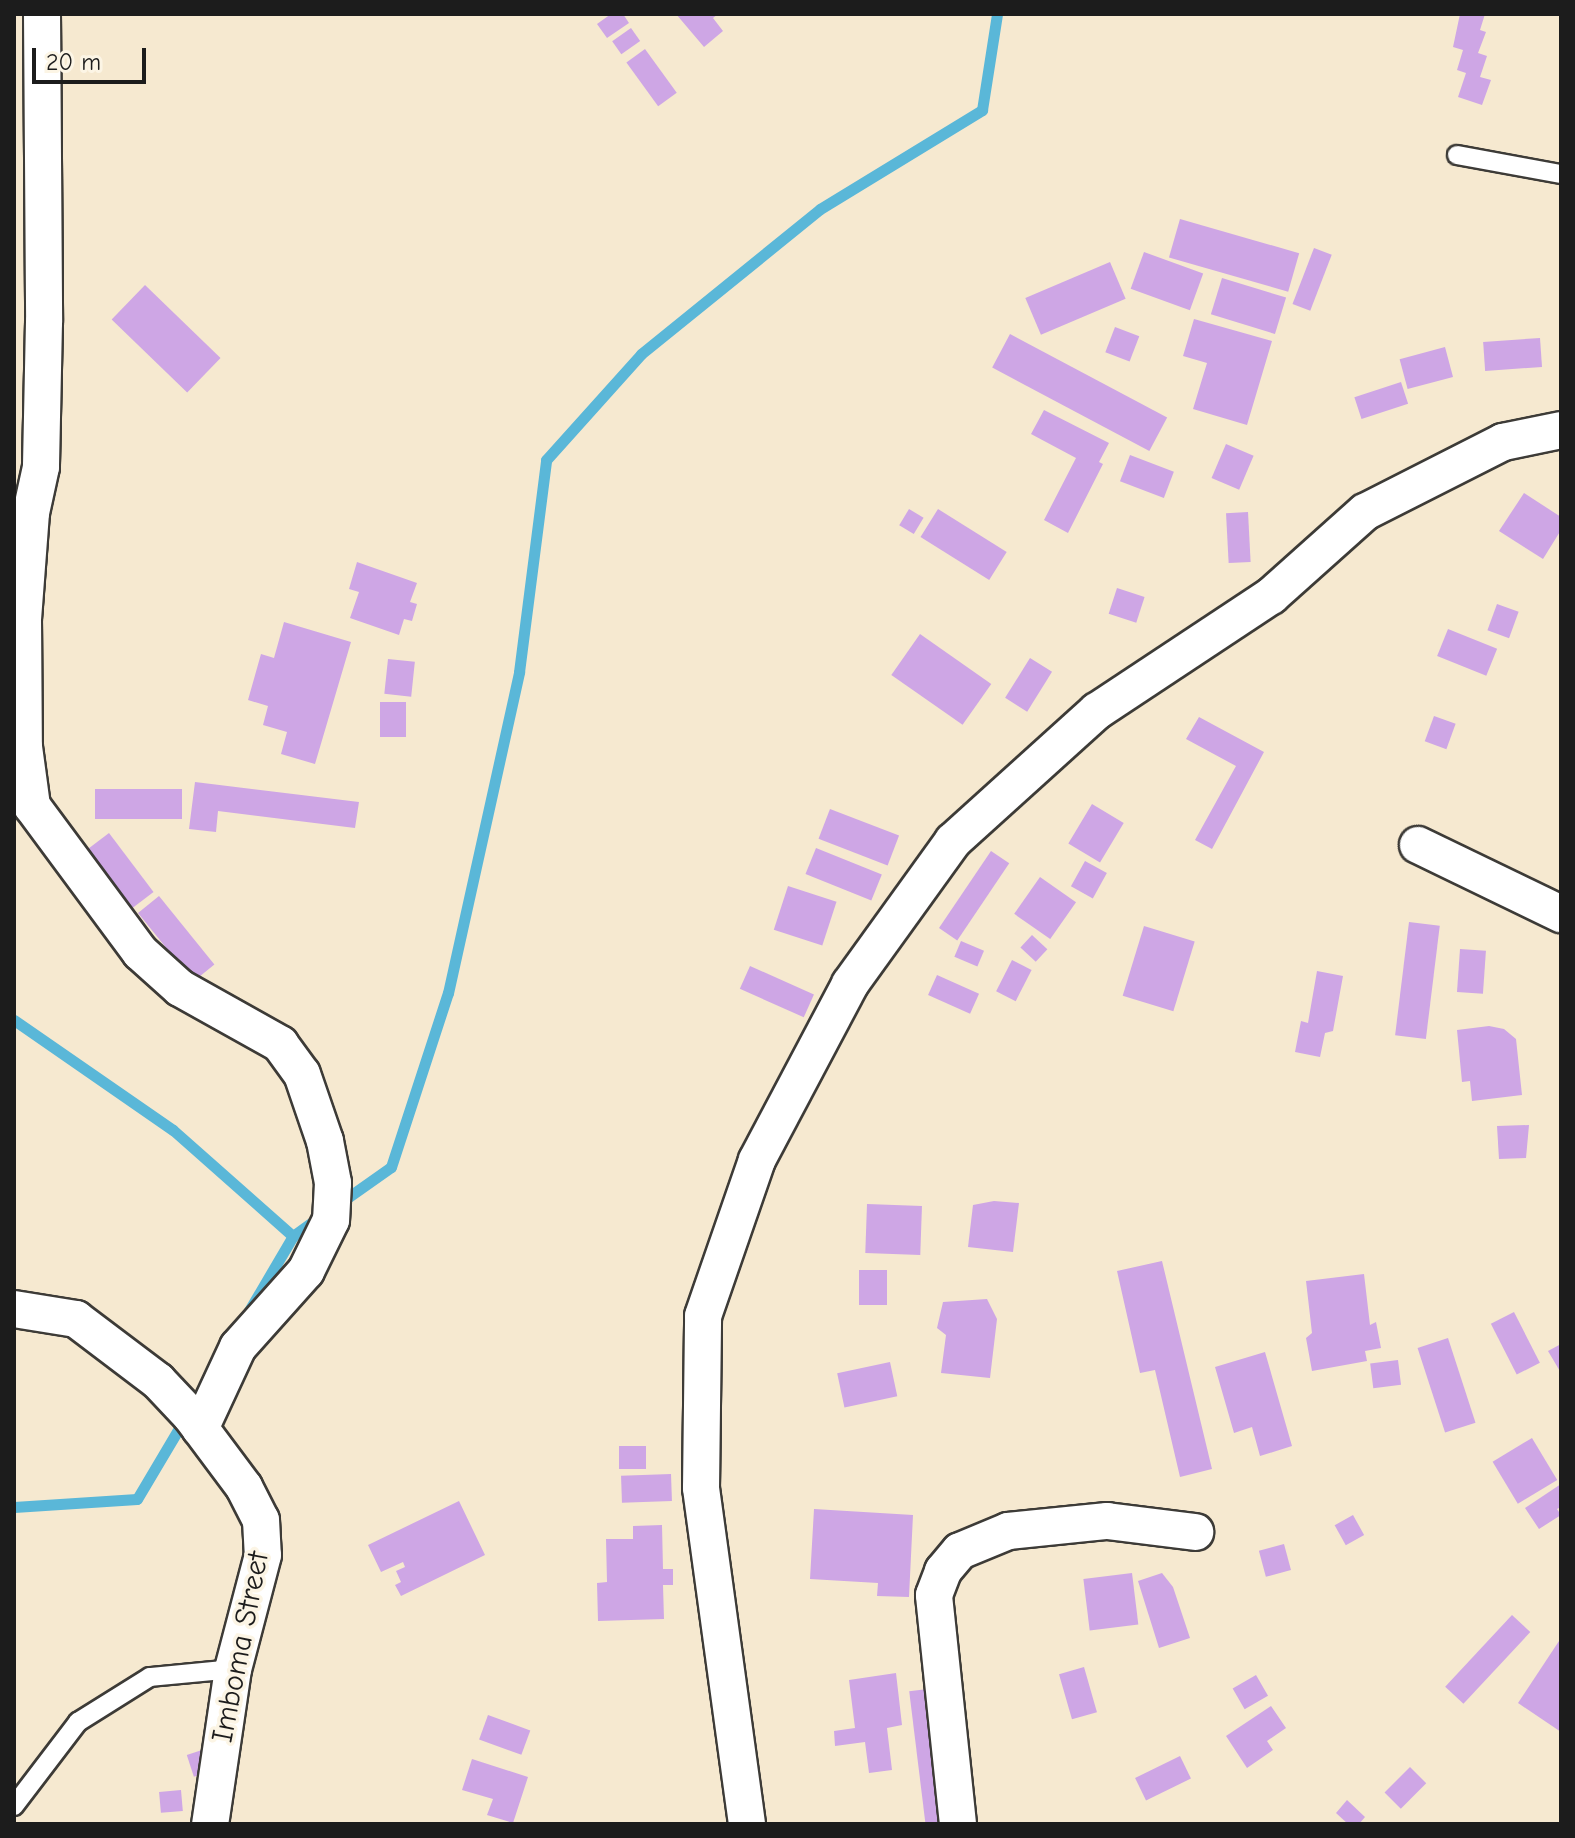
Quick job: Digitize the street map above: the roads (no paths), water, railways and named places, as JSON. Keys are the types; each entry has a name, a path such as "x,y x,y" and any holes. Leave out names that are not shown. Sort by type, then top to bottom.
{"street":[{"path":"42,14 44,336 41,467 23,502 24,747 32,806 140,952 180,988 280,1044 302,1074 325,1141 333,1183 331,1220 306,1271 238,1347 195,1422"},
{"path":"747,1824 701,1488 703,1316 757,1160 850,984 953,841 1097,711 1271,596 1365,512 1503,442 1561,430"},
{"path":"1418,845 1561,914"},
{"name":"Imboma Street","path":"14,1309 76,1319 158,1381 195,1422 244,1487 261,1520 263,1555 233,1669 210,1824"},
{"path":"958,1824 934,1595 943,1571 960,1551 1008,1531 1107,1521 1195,1532"}],"lane":[{"path":"1457,155 1561,174"},
{"path":"14,1806 78,1722 150,1677 233,1669"}],"waterway":[{"path":"340,1203 391,1167 448,993 519,672 546,460 641,354 820,209 982,110 997,14"},
{"path":"14,1020 173,1130 293,1236"},
{"path":"247,1314 293,1236 319,1217"},
{"path":"14,1507 137,1499 185,1418"}]}
